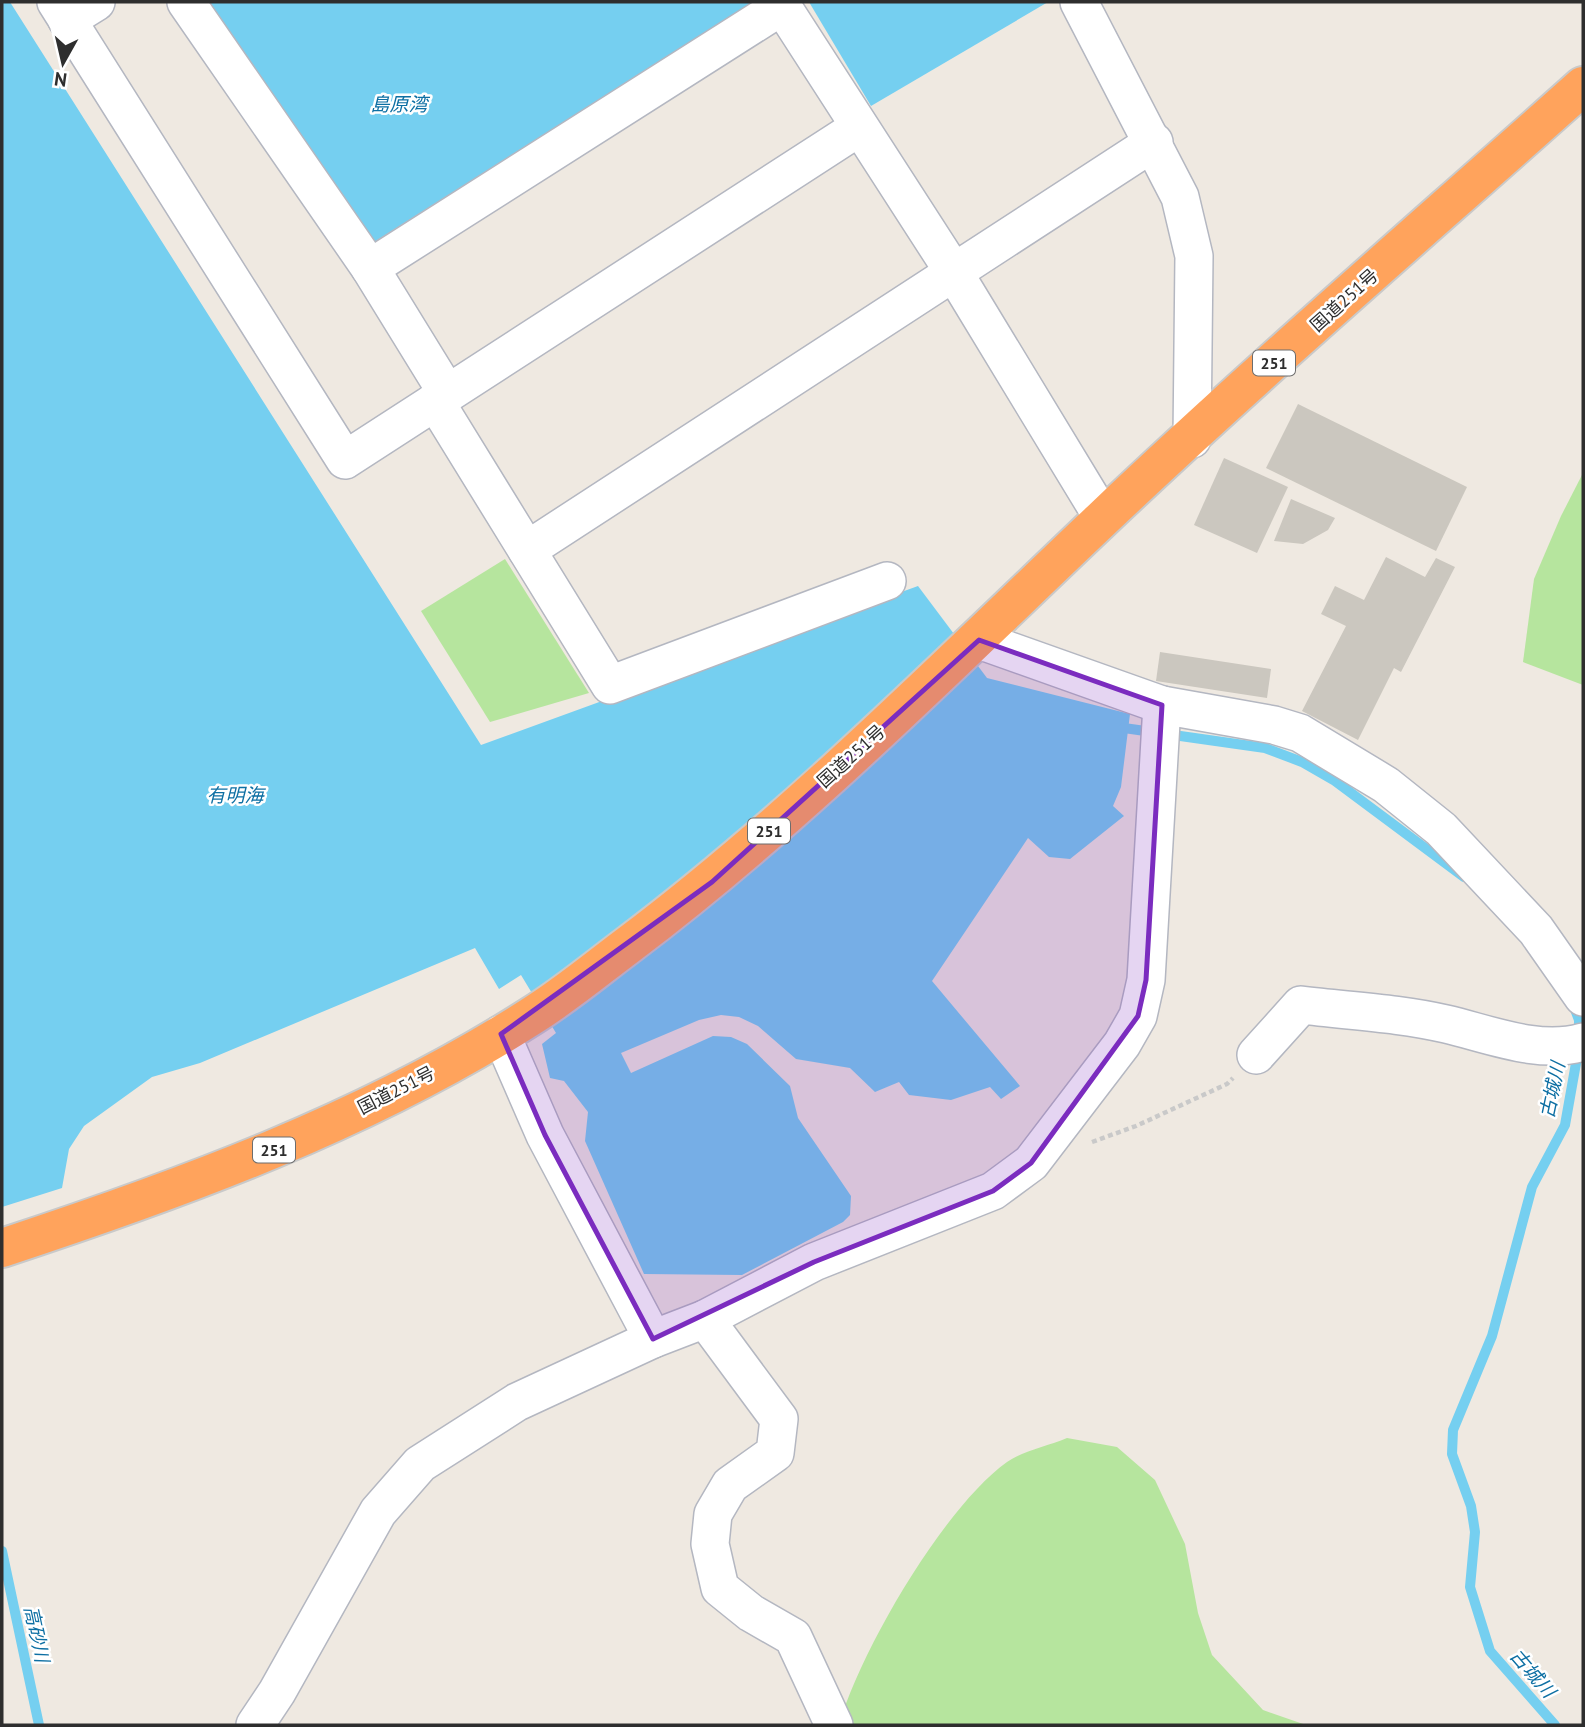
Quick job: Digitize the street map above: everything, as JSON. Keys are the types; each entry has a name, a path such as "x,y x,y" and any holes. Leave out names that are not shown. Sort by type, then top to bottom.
{"highway":[{"name":"国道251号","path":"2,1248 108,1213 285,1145 410,1085 516,1025 588,975 712,882 975,644 1103,518 1583,86"}],"street":[{"path":"186,2 370,268 527,550 610,685 887,581"},
{"path":"1079,2 1154,142 1180,197 1194,256 1192,439"},
{"path":"370,268 782,6 858,128 953,271 1103,518"},
{"path":"73,8 345,460 858,128"},
{"path":"527,550 1154,142"},
{"path":"975,644 1162,720 1274,725 1300,733 1386,785 1441,829 1536,930 1583,997"},
{"path":"255,1725 277,1692 378,1512 420,1464 517,1402 653,1339 705,1319 814,1262 993,1191 1031,1163 1122,1044 1138,1016 1146,980 1162,720"},
{"path":"1256,1055 1301,1005 1445,1024 1479,1035 1555,1048 1576,1044"},
{"path":"516,1025 545,1135 653,1339"},
{"path":"705,1319 779,1419 775,1453 730,1485 713,1514 710,1544 720,1588 751,1613 793,1637 834,1725"}],"path":[{"path":"1084,1144 1136,1126 1227,1084 1256,1055"}],"highlighted area":[{"path":"979,640 1162,705 1146,980 1138,1016 1031,1163 993,1191 814,1262 653,1339 545,1135 501,1034 712,882"}],"green space":[{"path":"1583,473 1583,685 1523,662 1534,579"},
{"path":"505,559 589,693 490,722 421,611"},
{"path":"1067,1438 1117,1447 1155,1480 1185,1544 1198,1613 1212,1655 1263,1710 1306,1725 839,1725 865,1659 885,1621 932,1545 957,1512 983,1483 1007,1462"}],"water":[{"name":"有明海","path":"2,2 10,2 481,745 918,586 987,678 1130,714 1121,787 1113,806 1124,816 1070,859 1049,857 1028,838 932,981 1020,1086 1001,1099 990,1087 951,1100 909,1095 899,1082 875,1092 850,1068 796,1059 758,1026 739,1017 721,1015 699,1020 621,1053 631,1073 713,1036 731,1037 747,1044 790,1086 798,1118 851,1196 850,1215 843,1222 742,1275 644,1274 585,1141 588,1112 564,1081 550,1078 542,1044 556,1033 521,975 499,989 475,948 200,1063 152,1077 84,1126 69,1149 62,1188 2,1207"},
{"name":"島原湾","path":"204,2 753,2 368,246"},
{"path":"809,2 1048,2 871,106"}],"building":[{"path":"1298,404 1467,487 1436,551 1266,468"},
{"path":"1224,458 1288,487 1257,553 1194,525"},
{"path":"1291,499 1335,518 1328,530 1303,544 1274,541"},
{"path":"1386,557 1425,577 1436,558 1455,567 1401,672 1394,668 1358,740 1302,711 1346,626 1321,614 1335,586 1364,600"},
{"path":"1160,652 1271,669 1267,698 1156,681"}],"waterway":[{"name":"古城川","path":"1124,728 1265,748 1302,762 1335,781 1464,877"},
{"name":"古城川","path":"1573,1004 1579,1020 1579,1037"},
{"name":"古城川","path":"1555,1725 1490,1651 1470,1587 1475,1532 1471,1506 1452,1454 1453,1430 1492,1336 1532,1187 1565,1125 1578,1052"},
{"name":"高砂川","path":"2,1551 39,1725"}]}
